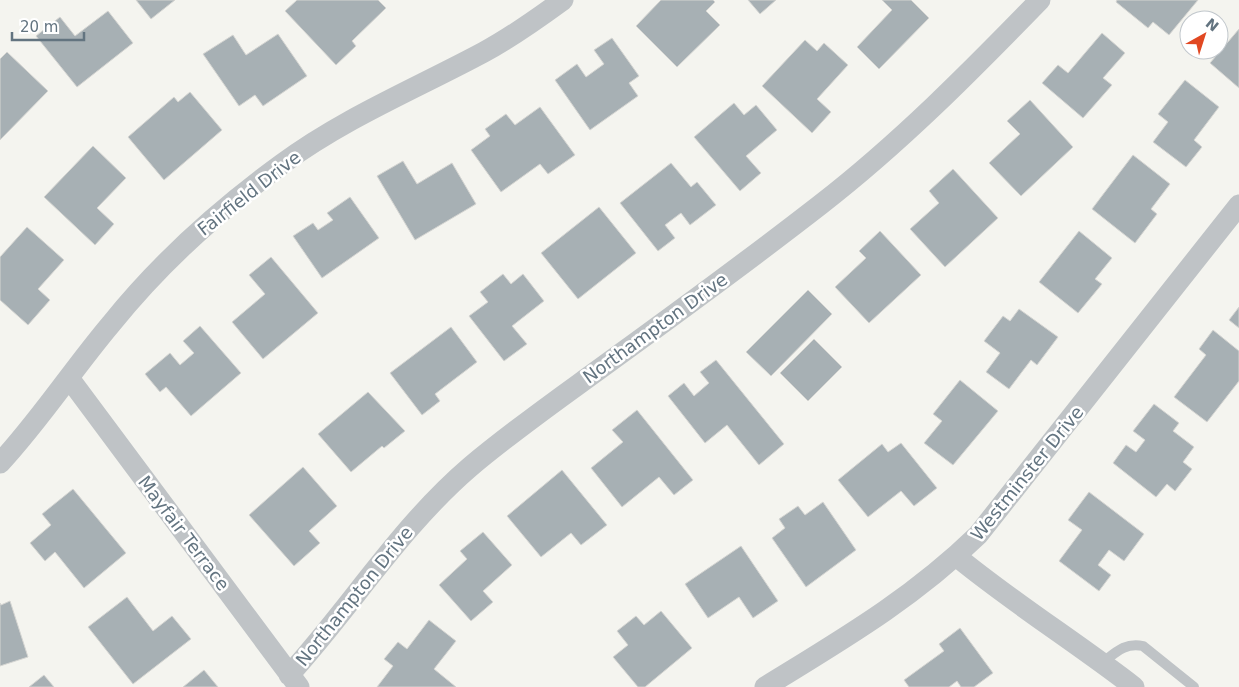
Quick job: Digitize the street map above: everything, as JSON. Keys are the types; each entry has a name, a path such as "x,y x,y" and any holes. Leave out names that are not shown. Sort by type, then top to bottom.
{"street":[{"name":"Fairfield Drive","path":"0,463 111,323 171,257 213,218 283,163 328,134 485,52 532,23 563,0"},
{"name":"Northampton Drive","path":"294,681 316,646 394,546 430,505 469,468 520,427 666,321 822,203 943,98 1040,0"},
{"name":"Westminster Drive","path":"765,687 885,613 935,575 956,556 999,511 1239,205"},
{"name":"Mayfair Terrace","path":"69,378 294,681"},
{"path":"956,556 1029,613 1102,662 1134,687"}],"lane":[{"path":"1102,662 1121,648 1133,644 1143,646 1194,687"}],"building":[{"path":"136,0 175,0 151,19"},
{"path":"297,0 378,0 386,8 352,41 356,46 336,65 285,11"},
{"path":"661,0 713,0 715,2 706,11 720,25 677,67 636,26"},
{"path":"748,0 776,0 760,14"},
{"path":"882,0 911,0 929,18 879,69 857,47 892,10"},
{"path":"1117,0 1198,0 1190,10 1179,10 1179,23 1169,35 1153,22 1148,28 1116,2"},
{"path":"108,11 133,43 77,87 36,36 60,17 75,36"},
{"path":"1239,29 1239,88 1210,63 1213,60 1229,60 1229,41"},
{"path":"1102,33 1125,53 1103,78 1112,85 1083,118 1042,83 1058,65 1068,73"},
{"path":"278,34 307,76 263,106 255,95 239,106 203,54 233,35 246,55"},
{"path":"612,38 639,76 629,83 638,96 590,130 555,80 577,64 586,77 604,64 594,50"},
{"path":"805,40 817,51 824,43 848,65 817,99 831,112 812,133 762,86"},
{"path":"7,52 48,91 0,140 0,59"},
{"path":"1185,80 1219,107 1194,140 1202,147 1186,167 1153,142 1168,122 1158,114"},
{"path":"190,92 222,130 164,180 128,137 174,97 178,102"},
{"path":"1030,100 1073,147 1021,196 989,163 1020,134 1007,121"},
{"path":"734,103 744,115 756,105 777,130 746,156 761,173 740,191 694,137"},
{"path":"540,107 575,155 548,174 540,164 501,192 471,150 490,136 485,129 506,114 515,125"},
{"path":"93,146 126,178 97,208 114,224 95,245 44,197"},
{"path":"1133,155 1170,184 1151,209 1157,214 1135,243 1092,209"},
{"path":"403,161 417,184 452,163 476,204 415,240 377,176"},
{"path":"671,163 691,187 697,182 716,205 690,225 681,213 665,225 675,238 658,251 620,203"},
{"path":"953,169 998,218 945,267 910,229 939,203 929,191"},
{"path":"350,197 379,238 322,278 293,236 313,223 318,230 333,220 327,213"},
{"path":"599,207 636,253 578,299 541,253"},
{"path":"27,227 64,260 38,289 50,300 28,325 0,300 0,257"},
{"path":"880,231 921,275 869,323 835,287 866,258 859,251"},
{"path":"1079,231 1112,258 1095,279 1102,284 1078,313 1039,282"},
{"path":"271,257 318,313 263,359 232,322 265,294 249,275"},
{"path":"503,274 511,284 523,274 544,301 512,326 527,344 504,361 469,316 488,302 480,292"},
{"path":"808,290 832,314 771,376 746,352"},
{"path":"1239,307 1239,328 1229,320"},
{"path":"1019,309 1058,337 1037,365 1031,360 1009,389 986,372 1000,353 984,341 1003,316 1010,321"},
{"path":"200,326 241,373 191,416 166,387 160,392 145,374 170,353 180,365 194,353 183,341"},
{"path":"451,327 477,362 435,394 440,401 422,415 390,373"},
{"path":"1213,330 1239,351 1239,381 1207,422 1174,397 1206,355 1199,349"},
{"path":"814,339 842,367 808,401 780,373"},
{"path":"716,360 784,444 759,465 727,425 705,443 668,396 684,383 694,396 709,383 700,372"},
{"path":"960,380 998,411 953,465 924,443 942,421 933,414"},
{"path":"368,392 405,431 384,448 382,446 351,472 318,434"},
{"path":"1154,404 1179,423 1173,431 1194,447 1183,462 1192,469 1175,491 1167,484 1156,497 1113,463 1126,445 1136,452 1145,440 1133,431"},
{"path":"637,410 693,480 674,495 659,477 622,507 591,468 623,442 612,430"},
{"path":"901,443 937,488 914,506 901,491 868,517 838,480 882,444 888,452"},
{"path":"303,467 337,506 309,531 320,543 294,566 249,515"},
{"path":"562,470 607,525 581,545 571,533 541,557 507,516"},
{"path":"73,489 126,553 84,588 55,552 45,561 30,543 51,525 42,514"},
{"path":"1089,492 1144,534 1124,561 1109,550 1098,565 1111,575 1099,591 1059,561 1082,530 1068,520"},
{"path":"823,502 856,550 806,587 772,538 785,528 779,519 798,506 805,515"},
{"path":"483,532 512,565 483,591 493,602 471,621 439,585 467,559 460,551"},
{"path":"741,546 778,601 753,618 739,597 708,618 685,584"},
{"path":"127,597 153,631 172,616 191,639 133,684 88,627"},
{"path":"10,601 28,657 0,666 0,603 1,605"},
{"path":"661,611 692,648 645,687 638,687 613,657 628,645 617,631 636,616 644,625"},
{"path":"429,620 456,641 434,669 456,687 377,687 393,666 384,659 398,642 407,649"},
{"path":"960,628 993,673 974,687 961,687 957,681 949,687 909,687 904,680 944,651 939,644"},
{"path":"204,670 218,687 183,687"},
{"path":"44,675 54,687 29,687"}]}
